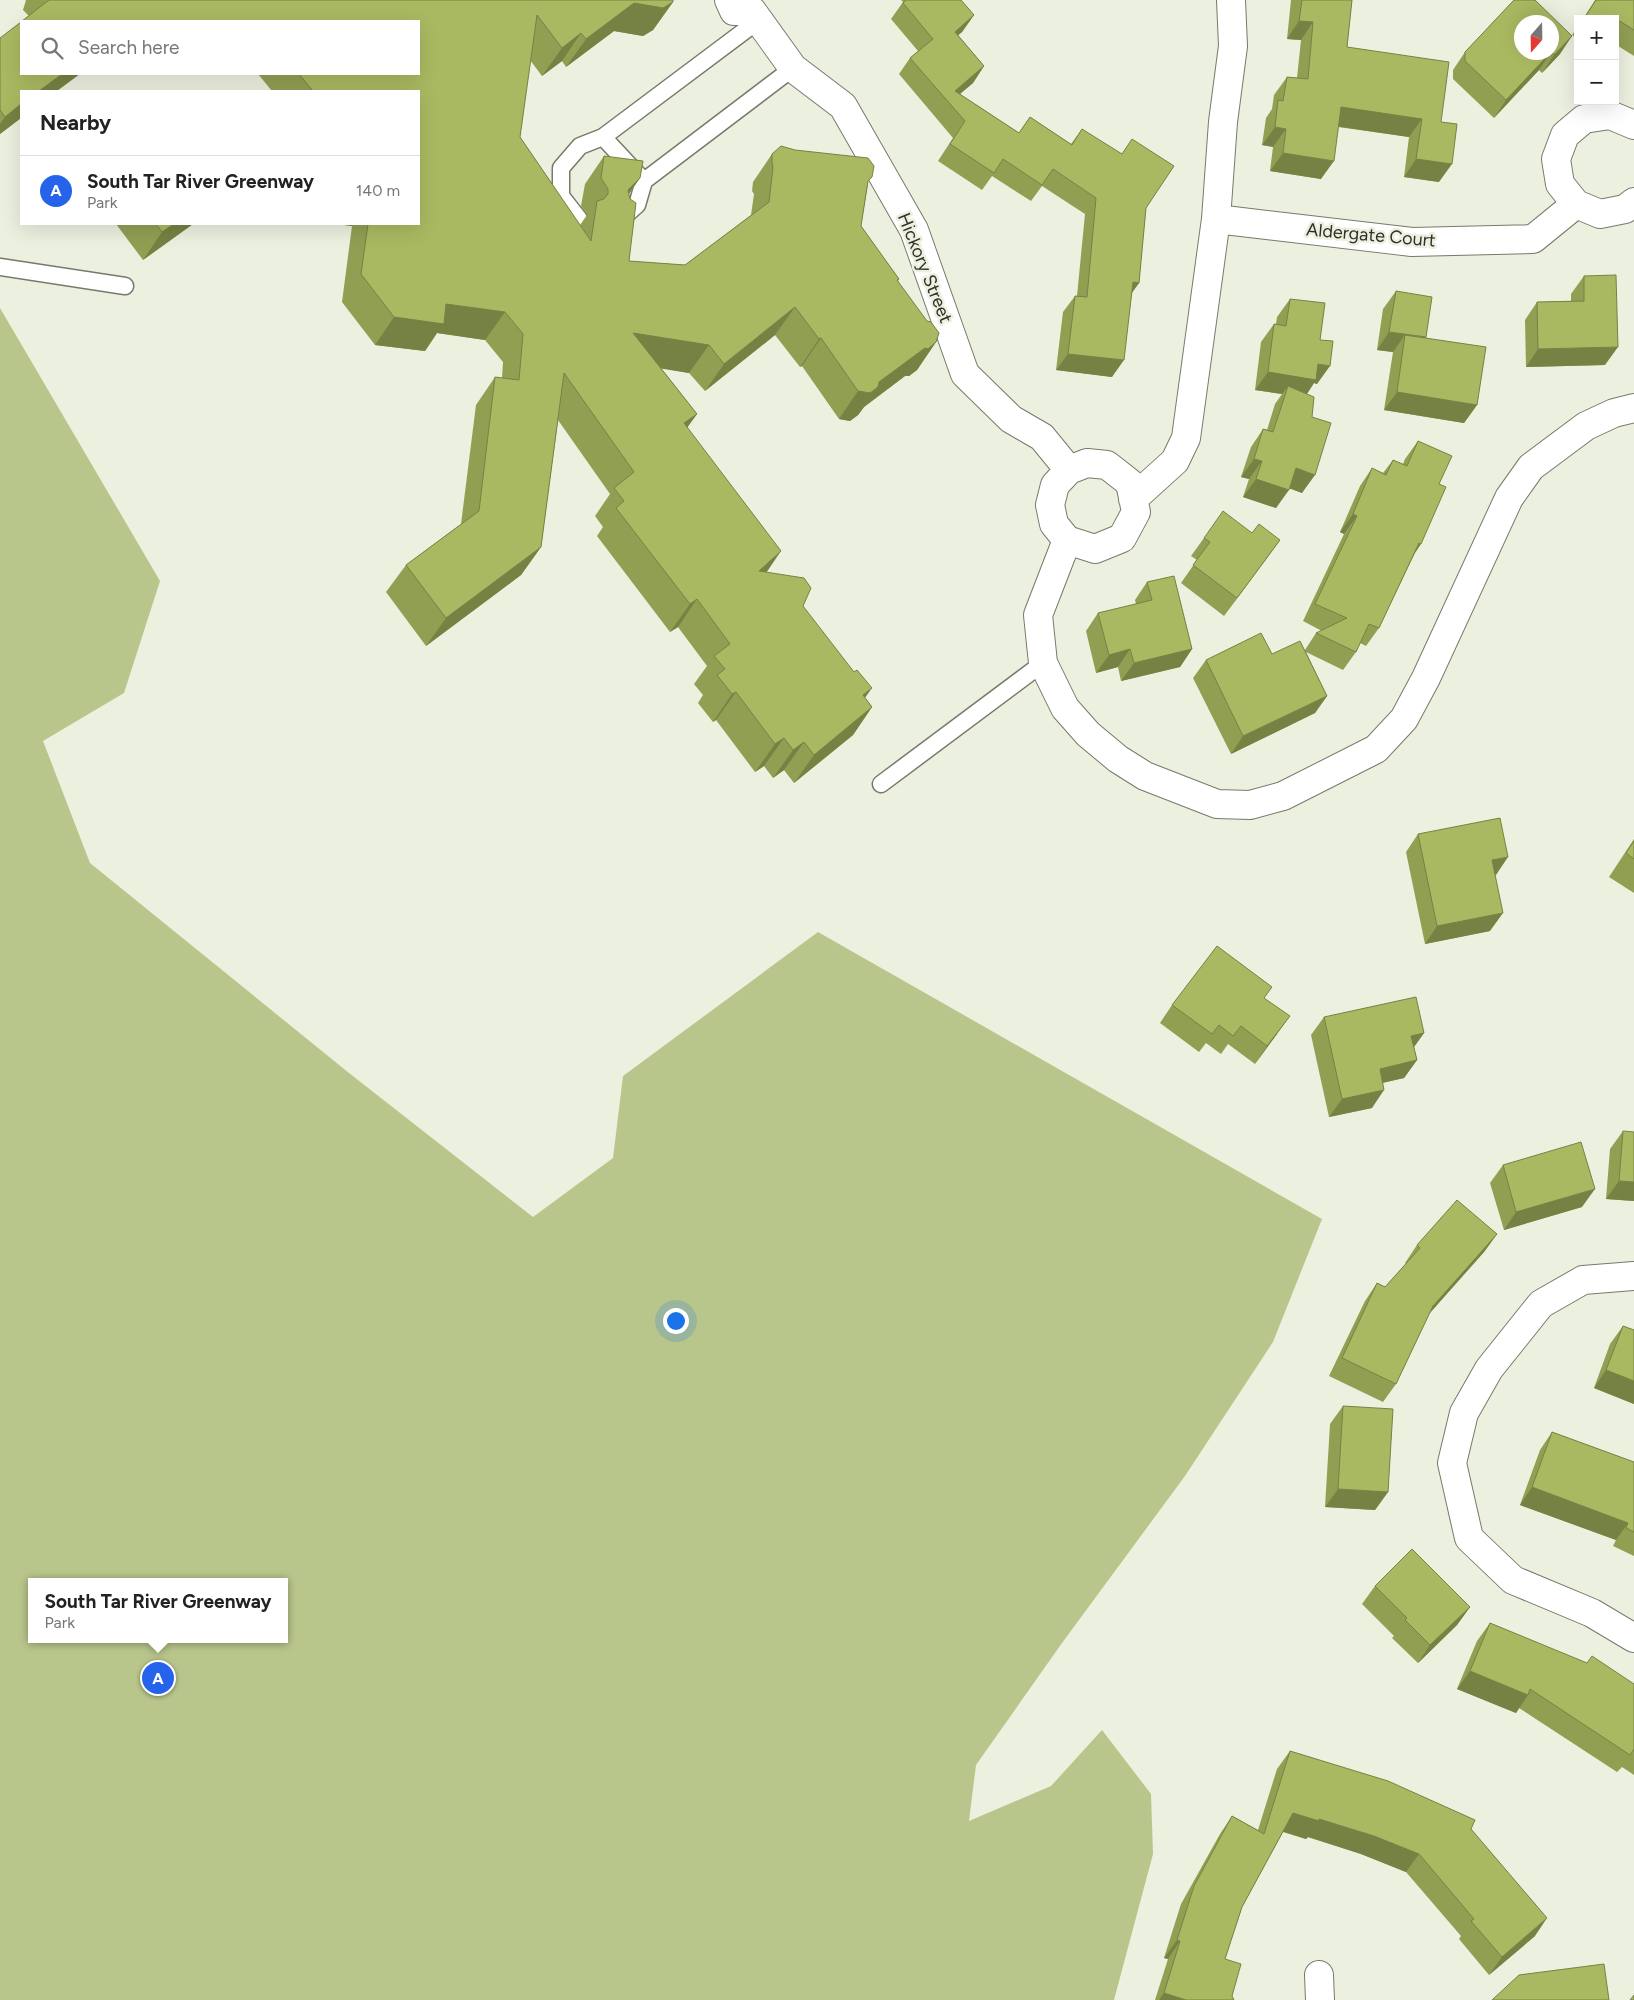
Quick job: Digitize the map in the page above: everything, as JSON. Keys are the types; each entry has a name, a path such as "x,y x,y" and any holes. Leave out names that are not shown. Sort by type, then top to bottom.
{"street":[{"path":"1133,499 1175,461 1186,438 1216,219 1223,122 1233,46 1231,0"},
{"name":"Hickory Street","path":"751,8 793,68 843,106 914,230 965,374 1011,419 1042,437 1068,470"},
{"path":"1634,125 1610,115 1584,119 1565,135 1556,159 1560,184 1576,204 1600,214 1625,209 1634,202"},
{"name":"Aldergate Court","path":"1216,219 1412,242 1533,239 1576,204"},
{"path":"1067,540 1038,615 1043,663 1065,708 1082,728 1118,759 1145,776 1218,804 1250,805 1283,796 1376,749 1404,719 1426,678 1509,498 1531,467 1586,426 1614,413 1634,408"},
{"path":"1087,463 1107,465 1130,483 1133,499 1136,512 1122,538 1095,549 1067,540 1054,524 1050,505 1055,486 1068,470 1087,463"},
{"path":"1634,1276 1583,1280 1540,1304 1488,1369 1464,1413 1452,1462 1468,1538 1513,1580 1592,1613 1634,1638"}],"lane":[{"path":"580,219 561,196 561,168 580,146 603,137 751,8"},
{"path":"618,221 637,205 644,182 793,68"},
{"path":"603,137 644,182"},
{"path":"0,267 125,286"},
{"path":"882,784 1043,663"}],"green space":[{"path":"0,308 160,581 124,693 43,741 90,863 349,1073 533,1217 613,1158 623,1076 818,932 1322,1219 1273,1342 1185,1476 1062,1643 976,1765 969,1821 1051,1786 1102,1730 1151,1794 1153,1854 1114,2000 0,2000"}],"building":[{"path":"49,0 673,0 673,2 663,8 634,3 586,39 581,33 562,48 537,15 520,137 591,241 597,201 604,199 608,194 608,189 601,178 604,156 643,161 640,178 628,190 630,199 636,203 629,261 685,265 769,202 773,167 772,154 781,146 795,150 868,158 874,166 872,177 868,181 861,226 899,279 897,280 927,321 931,322 939,333 936,342 928,349 925,348 879,382 878,387 870,393 858,391 821,338 819,339 795,307 724,364 709,345 633,333 697,414 684,423 781,551 759,571 804,578 811,588 803,606 854,672 857,670 872,688 863,695 872,707 814,755 804,742 793,750 784,738 775,744 736,692 732,694 717,675 725,669 714,656 730,644 697,599 690,604 616,508 624,501 614,488 634,472 564,373 541,547 446,618 406,565 479,511 495,377 519,380 523,334 505,312 446,304 444,324 394,317 361,274 368,225 420,225 420,90 312,90 300,75 420,75 420,20 23,20"},
{"path":"906,0 961,0 974,15 955,32 984,66 955,91 1019,133 1030,117 1072,145 1082,129 1122,154 1132,139 1174,166 1146,208 1139,283 1133,282 1124,360 1068,354 1075,296 1087,297 1096,198 1053,169 1042,185 1003,159 994,173 950,144 965,121 910,58 933,39 903,3"},
{"path":"1302,0 1352,0 1347,47 1449,62 1441,122 1457,124 1452,164 1416,159 1422,119 1341,107 1334,161 1283,153 1286,129 1275,127 1278,100 1283,101 1287,77 1308,79 1313,22 1299,21"},
{"path":"1514,0 1535,0 1550,15 1514,15 1514,60 1544,60 1506,100 1465,61 1465,52"},
{"path":"1596,0 1634,0 1634,30 1619,21 1619,15 1586,15"},
{"path":"20,23 20,75 61,75 40,90 20,90 20,105 5,117 0,110 0,38"},
{"path":"1559,23 1572,36 1559,50"},
{"path":"157,225 172,225 162,232"},
{"path":"1616,275 1618,347 1538,349 1537,302 1584,301 1584,276"},
{"path":"1396,291 1432,297 1426,337 1389,332"},
{"path":"1290,299 1325,303 1320,340 1333,341 1330,366 1318,364 1316,380 1268,372 1274,324 1286,326"},
{"path":"1405,335 1486,347 1477,405 1397,392"},
{"path":"1288,386 1314,397 1312,417 1331,423 1315,475 1296,468 1289,490 1256,479 1262,461 1254,459 1263,429 1273,432"},
{"path":"1418,441 1452,456 1439,484 1446,487 1421,544 1419,543 1379,628 1369,624 1356,652 1316,633 1347,618 1315,604 1357,516 1353,514 1372,468 1386,475 1393,460 1407,466"},
{"path":"1223,511 1252,533 1259,524 1280,540 1237,598 1193,565 1210,542 1204,538"},
{"path":"1174,576 1192,649 1134,663 1130,649 1109,655 1098,613 1152,600 1147,582"},
{"path":"1261,633 1272,654 1300,641 1327,696 1243,736 1206,660"},
{"path":"1500,818 1508,857 1492,860 1503,913 1437,926 1418,834"},
{"path":"1634,841 1634,859 1626,853"},
{"path":"1217,946 1272,987 1264,998 1290,1016 1267,1046 1241,1026 1233,1036 1219,1025 1212,1034 1172,1005"},
{"path":"1416,997 1424,1033 1411,1036 1417,1060 1380,1069 1384,1090 1342,1099 1324,1017"},
{"path":"1623,1131 1634,1132 1634,1182 1619,1181"},
{"path":"1581,1142 1595,1189 1516,1212 1503,1165"},
{"path":"1457,1200 1497,1234 1433,1306 1396,1384 1342,1358 1377,1283 1385,1287 1420,1248 1417,1245"},
{"path":"1623,1326 1634,1330 1634,1381 1606,1370"},
{"path":"1343,1406 1393,1409 1388,1492 1338,1489"},
{"path":"1552,1432 1634,1462 1634,1532 1626,1528 1628,1523 1532,1487"},
{"path":"1412,1549 1470,1607 1430,1645 1405,1620 1407,1618 1375,1586"},
{"path":"1490,1623 1587,1663 1592,1656 1634,1684 1634,1749 1630,1755 1530,1689 1528,1695 1470,1671"},
{"path":"1290,1751 1388,1781 1475,1820 1471,1829 1547,1918 1502,1957 1471,1921 1474,1919 1419,1854 1374,1836 1293,1813 1242,1907 1225,1959 1241,1964 1232,1996 1234,2000 1186,2000 1164,1993 1180,1941 1177,1940 1194,1886 1232,1816 1264,1834"},
{"path":"1604,1964 1609,2000 1492,2000 1519,1975"}],"place":[{"name":"South Tar River Greenway","path":"158,1678"}]}
